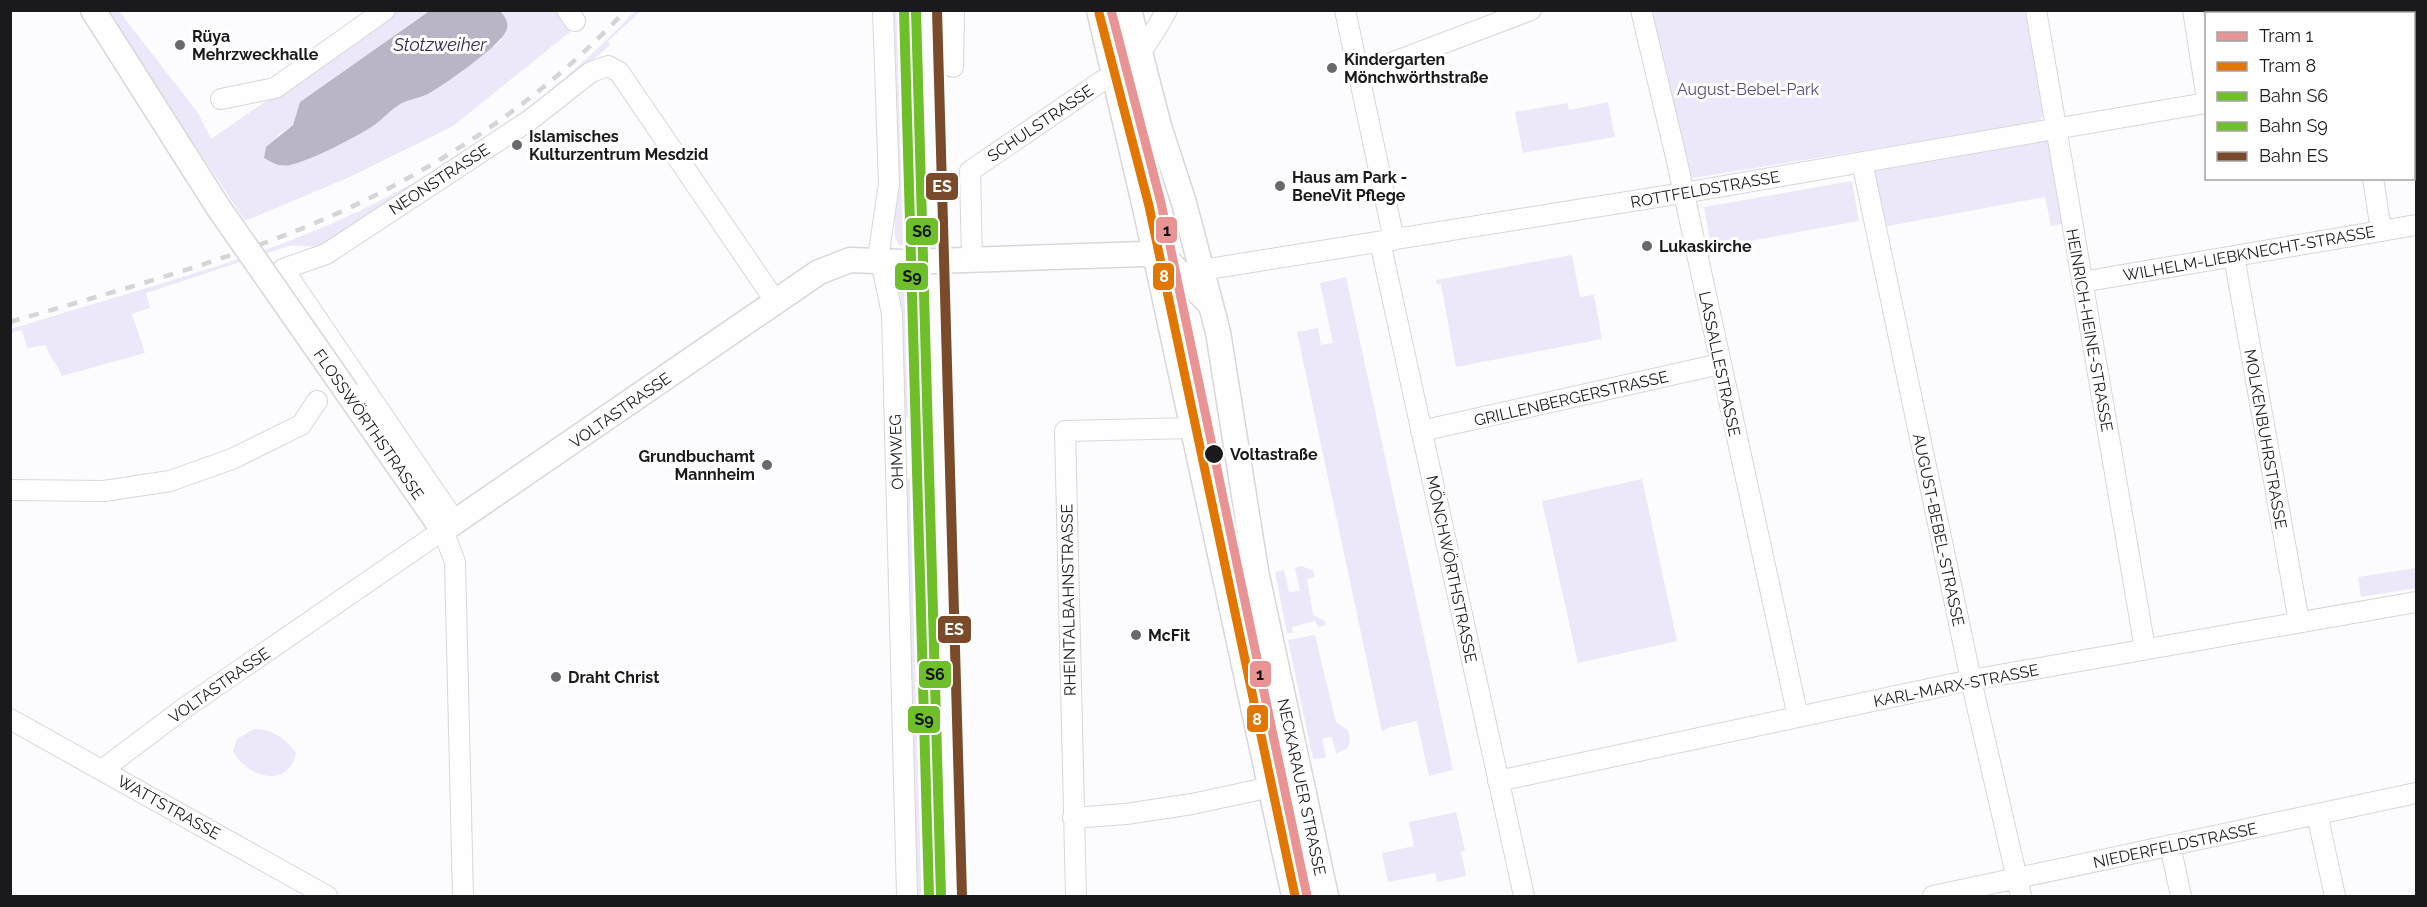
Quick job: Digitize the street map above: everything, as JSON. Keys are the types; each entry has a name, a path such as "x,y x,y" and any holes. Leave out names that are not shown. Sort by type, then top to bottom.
{"main road":[{"name":"FLOSSWÖRTHSTRASSE","path":"93,10 218,207 351,384 449,526"},
{"name":"NECKARAUER STRASSE","path":"1099,10 1146,212 1169,257 1193,428 1294,897"},
{"name":"NECKARAUER STRASSE","path":"1129,10 1159,126 1191,228 1211,305 1225,375 1256,571 1326,897"},
{"path":"1191,228 1169,257 1211,305"},
{"name":"VOLTASTRASSE","path":"449,526 819,272 837,263 850,260 904,262 1134,255 1169,257 1202,270"}],"street":[{"path":"221,99 275,88 385,10"},
{"name":"OHMWEG","path":"883,10 889,184 879,250 892,314 908,897"},
{"path":"953,67 954,10"},
{"name":"SCHULSTRASSE","path":"972,260 970,171 1102,81 1115,78 1150,40 1167,10"},
{"name":"MÖNCHWÖRTHSTRASSE","path":"1345,10 1359,75 1421,431 1524,897"},
{"path":"1359,75 1531,10"},
{"name":"LASSALLESTRASSE","path":"1641,10 1798,717"},
{"name":"HEINRICH-HEINE-STRASSE","path":"2036,10 2145,649"},
{"path":"2193,10 2205,87"},
{"name":"NEONSTRASSE","path":"283,269 326,254 530,120 591,72 608,66 619,72 776,302"},
{"name":"ROTTFELDSTRASSE","path":"1202,270 1683,193 2205,103"},
{"name":"AUGUST-BEBEL-STRASSE","path":"1862,162 1971,680 2019,887"},
{"path":"2373,180 2381,231"},
{"name":"WILHELM-LIEBKNECHT-STRASSE","path":"2082,282 2416,225"},
{"name":"MOLKENBUHRSTRASSE","path":"2234,256 2299,622"},
{"name":"FLOSSWÖRTHSTRASSE","path":"283,269 351,384"},
{"name":"GRILLENBERGERSTRASSE","path":"1421,431 1720,364"},
{"path":"10,490 104,492 170,481 232,459 301,425 317,401"},
{"name":"RHEINTALBAHNSTRASSE","path":"1076,897 1065,431 1193,428"},
{"name":"FLOSSWÖRTHSTRASSE","path":"449,526 455,562 463,897"},
{"name":"VOLTASTRASSE","path":"102,770 183,709 449,526"},
{"name":"KARL-MARX-STRASSE","path":"1498,781 1971,680 2416,602"},
{"name":"WATTSTRASSE","path":"10,719 327,897"},
{"path":"1073,818 1126,814 1192,804 1271,787"},
{"name":"NIEDERFELDSTRASSE","path":"1933,897 2019,887 2170,845 2416,793"},
{"path":"2317,814 2335,897"},
{"path":"2170,845 2181,897"}],"green space":[{"path":"106,11 119,11 198,113 211,139 397,11 431,11 300,102 293,125 277,136 374,125 387,112 403,102 427,94 501,41 507,22 500,11 556,11 570,32 453,126 352,176 245,221"},
{"path":"635,11 641,11 608,41 610,45 553,95 399,203 390,200 330,243 315,246 289,246 146,293 150,308 132,314 145,353 62,376 46,345 27,348 22,330 11,333 11,329 185,276 289,241 384,199 475,146 518,115 559,83"},
{"path":"889,11 907,11 917,246 899,245 895,237"},
{"name":"August-Bebel-Park","path":"1648,11 2027,11 2045,111 2039,122 1687,179"},
{"path":"1608,102 1615,137 1523,153 1515,112 1567,103 1569,110"},
{"path":"2055,129 2072,222 2051,226 2045,197 1877,228 1862,162"},
{"path":"1852,181 1859,221 1711,248 1704,207"},
{"path":"1572,255 1580,297 1594,295 1602,339 1456,367 1441,284 1437,284 1436,280"},
{"path":"917,277 935,896 915,896 907,601 907,479 913,477 916,419 906,417 903,411 899,287 906,279"},
{"path":"1346,277 1453,770 1429,776 1417,721 1390,727 1382,732 1297,332 1318,328 1321,345 1333,343 1320,283"},
{"path":"1642,479 1677,641 1578,663 1542,501"},
{"path":"1302,566 1313,571 1315,577 1307,579 1313,615 1325,621 1326,625 1318,627 1315,621 1292,627 1293,633 1287,633 1275,572 1284,570 1289,592 1300,591 1295,568"},
{"path":"2416,568 2416,588 2361,597 2358,577"},
{"path":"1315,635 1336,722 1348,730 1350,740 1348,748 1336,754 1332,737 1322,738 1326,758 1313,759 1288,640"},
{"path":"254,729 278,735 296,753 292,765 285,772 267,776 257,773 239,760 233,751 237,739"},
{"path":"1456,812 1465,850 1461,852 1466,876 1437,882 1435,873 1388,882 1382,853 1414,846 1409,822"}],"water":[{"name":"Stotzweiher","path":"431,10 500,11 506,20 507,28 502,38 494,46 458,74 428,94 402,103 373,126 344,142 290,165 279,165 264,158 266,147 293,125 300,102"}],"railway":[{"path":"10,322 220,259 288,234 381,192 426,168 511,112 552,80 626,10"}],"tram line":[{"name":"1","path":"1111,10 1161,203 1307,896"},
{"name":"8","path":"1099,13 1149,206 1295,896"}],"rail line":[{"name":"S9","path":"904,10 929,896"},
{"name":"S6","path":"916,10 941,896"},
{"name":"ES","path":"937,10 962,896"}],"place":[{"name":"Rüya Mehrzweckhalle","path":"180,45"},
{"name":"Kindergarten Mönchwörthstraße","path":"1332,68"},
{"name":"Islamisches Kulturzentrum Mesdzid","path":"517,145"},
{"name":"Haus am Park - BeneVit Pflege","path":"1280,186"},
{"name":"Lukaskirche","path":"1647,246"},
{"name":"Voltastraße","path":"1214,454"},
{"name":"Grundbuchamt Mannheim","path":"767,465"},
{"name":"McFit","path":"1136,635"},
{"name":"Draht Christ","path":"556,677"}]}
